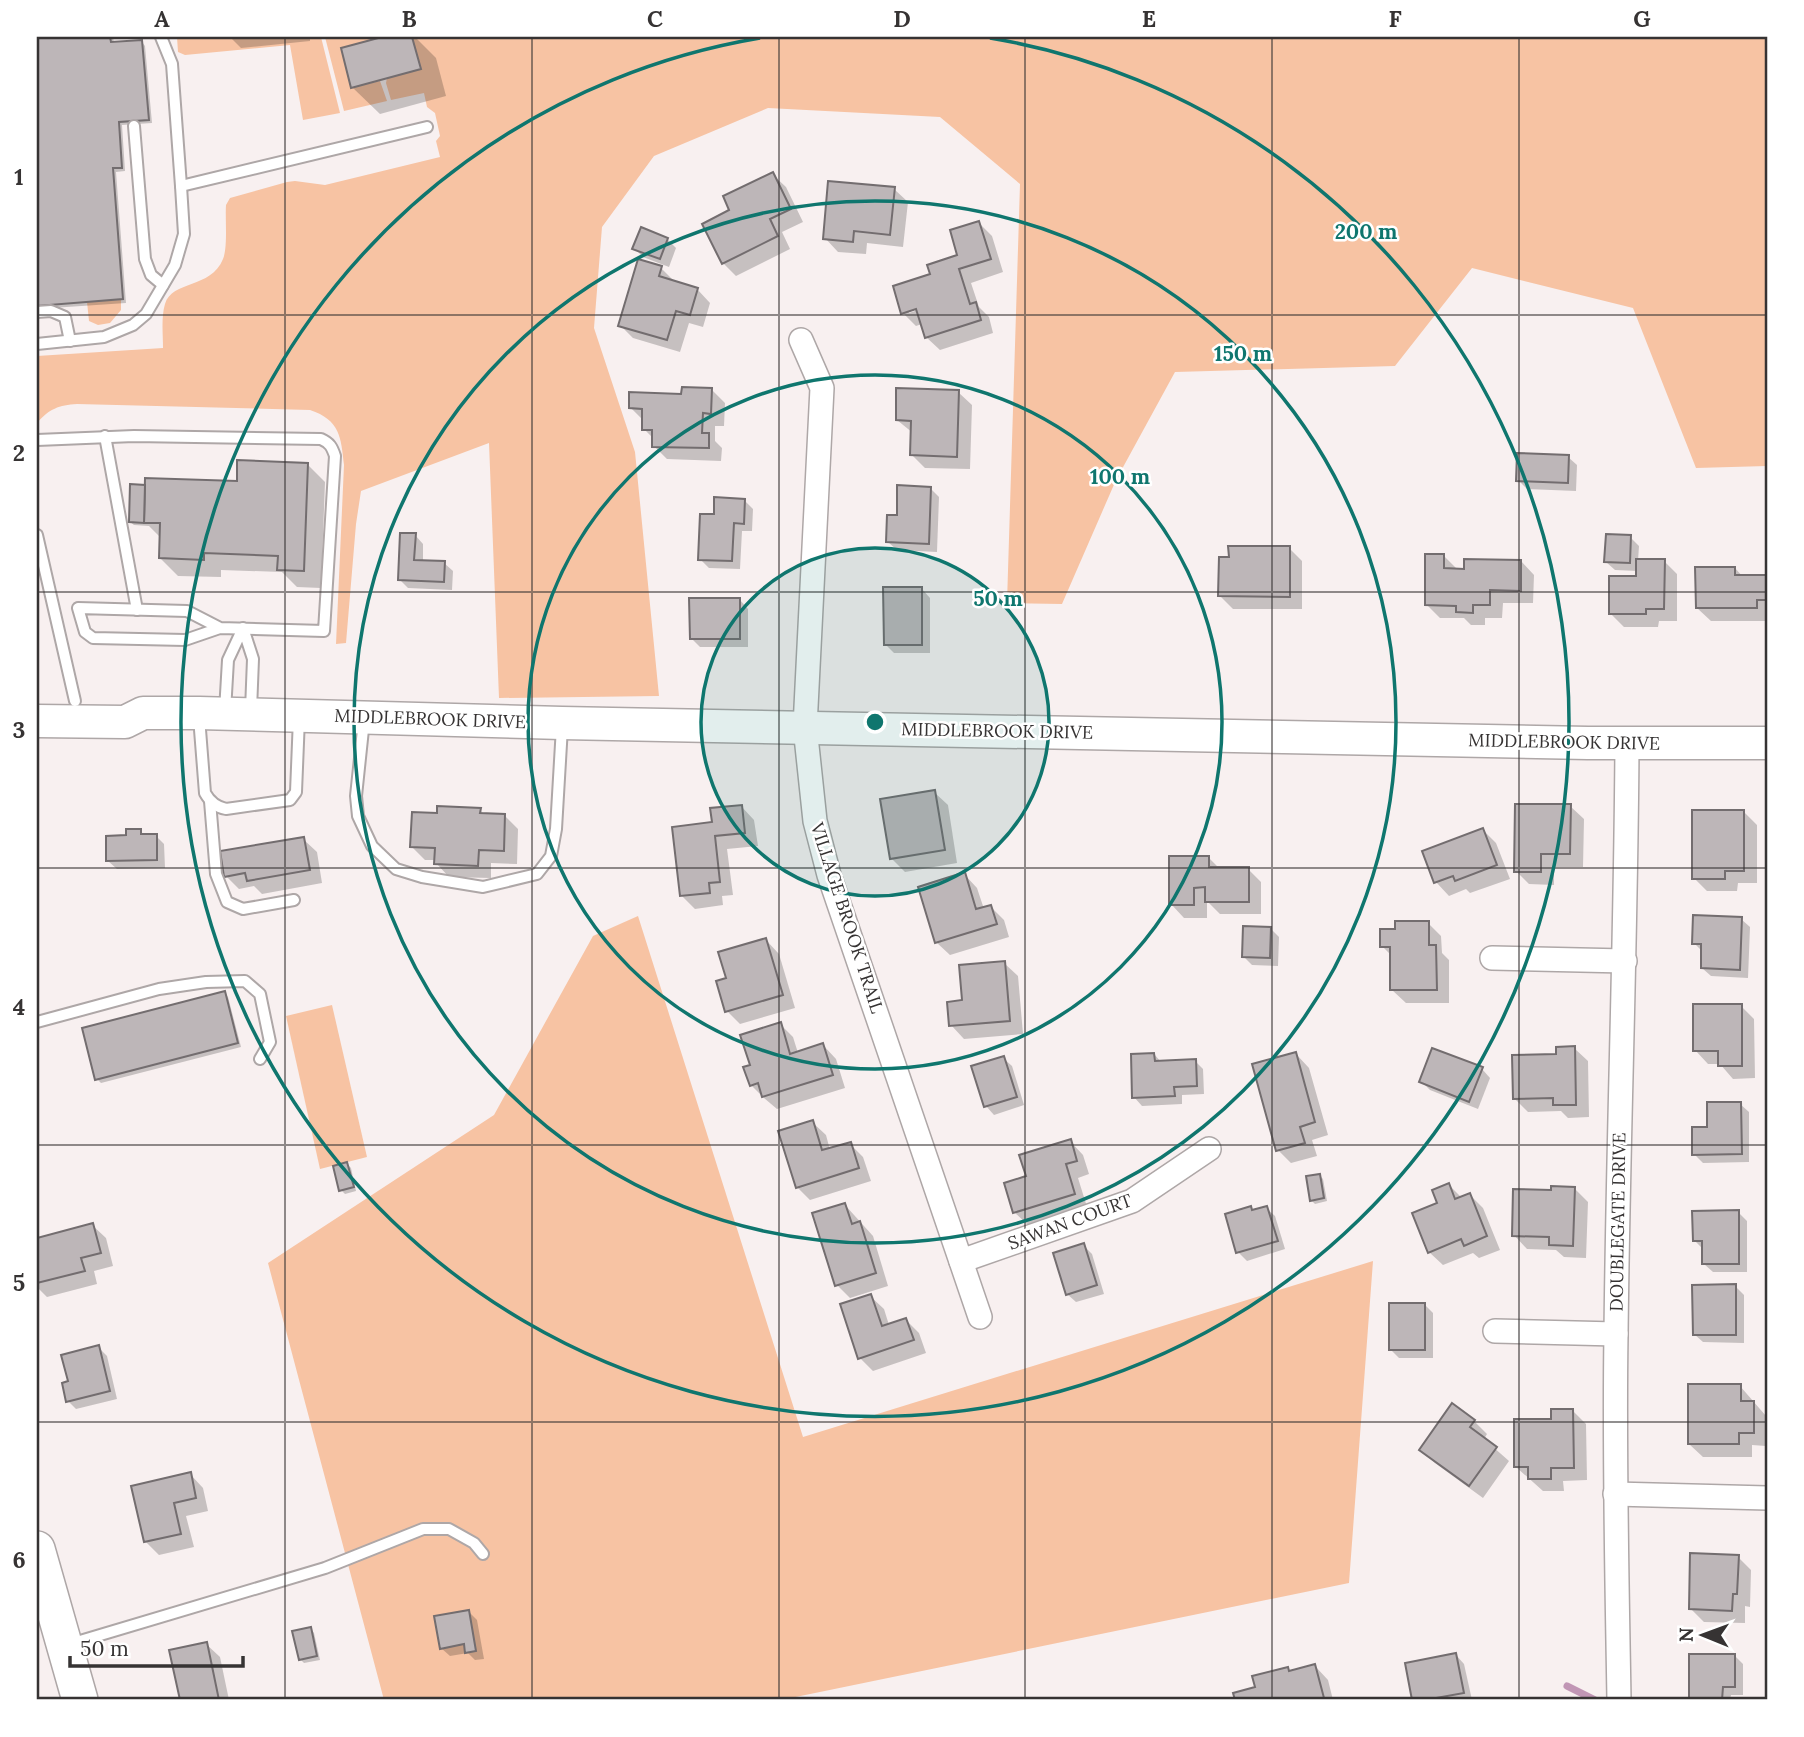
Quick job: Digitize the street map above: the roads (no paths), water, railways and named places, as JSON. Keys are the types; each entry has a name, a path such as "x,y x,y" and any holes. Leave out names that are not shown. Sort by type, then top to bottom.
{"main road":[{"path":"37,1549 80,1700"}],"street":[{"name":"VILLAGE BROOK TRAIL","path":"801,340 822,388 806,727 815,821 829,875 980,1317"},
{"name":"MIDDLEBROOK DRIVE","path":"37,699 125,704 143,713 1627,743 1767,743"},
{"name":"MIDDLEBROOK DRIVE","path":"37,721 125,722 143,713"},
{"name":"DOUBLEGATE DRIVE","path":"1619,1700 1615,1494 1616,1334 1627,743"},
{"path":"1492,958 1625,961"},
{"name":"SAWAN COURT","path":"961,1261 1132,1201 1209,1149"},
{"path":"1495,1331 1616,1334"},
{"path":"1615,1494 1767,1498"}],"lane":[{"path":"37,344 104,337 133,325 146,314 175,265 184,234 172,64 161,37"},
{"path":"134,126 145,259 151,275 163,285"},
{"path":"181,186 427,127"},
{"path":"37,312 51,311 65,317 70,341"},
{"path":"37,440 105,436 321,439 332,447 335,456 324,631 220,628 185,640 93,638 85,632 78,608 187,611 220,628"},
{"path":"105,436 137,610"},
{"path":"37,535 75,701"},
{"path":"243,628 253,659 225,714 203,777 209,801 216,874 227,902 243,908 294,900"},
{"path":"225,714 228,660 243,628"},
{"path":"209,801 226,809 290,800 296,792 299,715"},
{"path":"364,717 356,796 358,816 372,846 396,869 422,877 483,887 537,874 551,856 557,816 562,723"},
{"path":"37,1022 159,989 206,982 245,981 260,994 270,1042 260,1059"},
{"path":"64,1645 325,1568 422,1529 449,1529 474,1543 483,1554"}],"waterway":[{"path":"1567,1686 1595,1700"}]}
